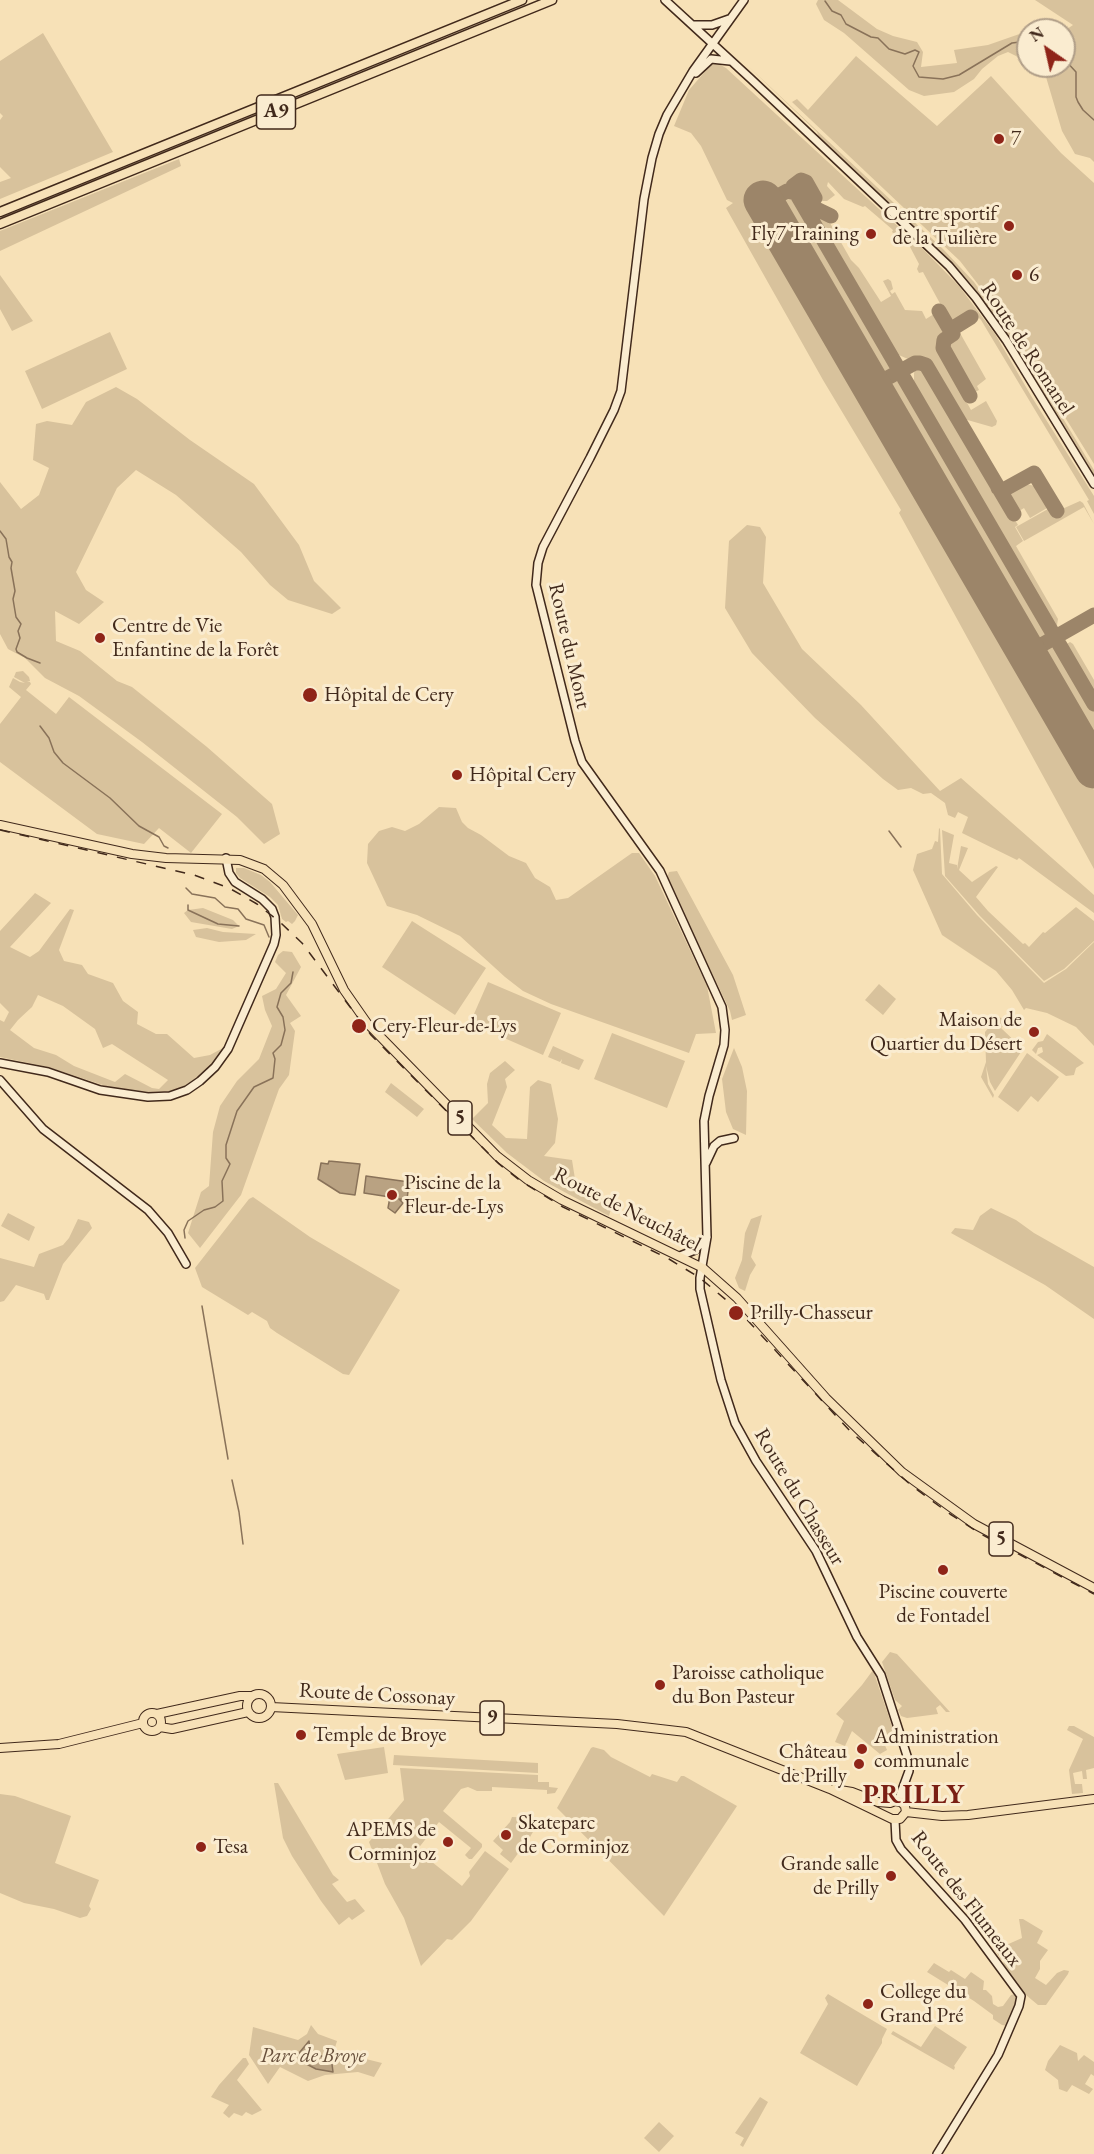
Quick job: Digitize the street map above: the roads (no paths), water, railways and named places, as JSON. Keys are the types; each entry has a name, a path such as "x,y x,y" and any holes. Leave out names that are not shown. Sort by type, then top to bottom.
{"highway":[{"name":"A9","path":"0,212 522,0"},
{"name":"A9","path":"0,224 552,0"}],"main road":[{"name":"Route de Romanel","path":"664,0 712,42 924,241 963,282 1006,340 1094,484"},
{"name":"Route du Mont","path":"703,1268 707,1237 704,1121 724,1045 725,1029 722,1007 660,871 582,762 536,585 538,563 543,547 620,397 647,180 659,134 683,87 712,42 744,0"},
{"path":"693,25 718,24 730,18"},
{"path":"683,87 711,59 732,61"},
{"name":"Route de Neuchâtel","path":"0,825 132,855 226,858 253,863 264,869 283,885 312,924 344,990 358,1011 380,1037 497,1156 528,1180 562,1200 601,1221 703,1268 737,1298 806,1377 902,1472 974,1524 1094,1588"},
{"path":"0,1063 48,1072 100,1090 148,1097 170,1096 187,1090 200,1081 228,1049 274,944 276,934 275,916 272,909 262,899 235,882 229,873 226,858"},
{"path":"0,1080 43,1129 148,1210 168,1233 186,1264"},
{"path":"705,1168 714,1146 720,1141 734,1138"},
{"path":"680,1256 695,1250 707,1237"},
{"name":"Route du Chasseur","path":"703,1268 700,1289 721,1380 735,1424 756,1461 816,1551 857,1637 881,1675 909,1762 909,1771 894,1802"},
{"name":"Route de Cossonay","path":"248,1712 256,1718 263,1717 269,1713 271,1707 270,1700 265,1695 258,1693 252,1696"},
{"name":"9","path":"143,1723 147,1714 157,1714 240,1696 252,1696"},
{"path":"248,1712 247,1705 252,1696"},
{"name":"Route de Cossonay","path":"271,1707 639,1725 686,1732 830,1789 892,1818"},
{"name":"9","path":"143,1723 150,1731 155,1731 160,1727 172,1729 248,1712"},
{"path":"157,1714 161,1720 160,1727"},
{"name":"9","path":"0,1748 59,1744 143,1723"},
{"name":"Route de Cossonay","path":"830,1789 844,1790 878,1802 894,1802"},
{"path":"906,1812 942,1816 968,1815 1094,1799"},
{"path":"894,1802 903,1804 906,1812 900,1819 892,1818 887,1811 894,1802"},
{"name":"Route des Flumeaux","path":"892,1818 896,1840 901,1849 965,1920 1021,1996 1010,2029 995,2061 937,2154"}],"waterway":[{"path":"825,1 832,11 841,15 846,24 871,37 878,38 889,49 905,54 915,50 919,52 913,66 919,77 943,79 959,75 1016,42"},
{"path":"1076,78 1078,102 1094,120"},
{"path":"0,531 6,539 12,562 15,591 13,599 16,617 21,624 16,649 27,658 40,663"},
{"path":"40,726 49,738 54,752 63,763 110,798 139,826 159,837 164,846 168,848"},
{"path":"889,831 901,847"},
{"path":"186,888 192,894 215,898 225,907 238,909 246,919 264,925 269,937"},
{"path":"188,905 188,910 218,924 239,926"},
{"path":"185,1238 184,1230 188,1221 223,1201 222,1181 230,1164 226,1158 226,1145 237,1111 254,1087 273,1078 275,1059 273,1053 281,1045 285,1030 283,1017 277,1007 281,993 291,983 293,972"},
{"path":"202,1306 228,1459"},
{"path":"232,1480 243,1544"}],"railway":[{"path":"0,830 194,875 229,888 257,904 302,943 371,1035 499,1164 522,1182 563,1207 669,1259 700,1278 738,1310 850,1431 912,1486 981,1534 1094,1594"}],"place":[{"name":"7","path":"999,139"},
{"name":"Centre sportif de la Tuilière","path":"1009,226"},
{"name":"Fly7 Training","path":"871,234"},
{"name":"6","path":"1017,275"},
{"name":"Centre de Vie Enfantine de la Forêt","path":"100,638"},
{"name":"Hôpital de Cery","path":"310,695"},
{"name":"Hôpital Cery","path":"457,775"},
{"name":"Cery-Fleur-de-Lys","path":"359,1026"},
{"name":"Maison de Quartier du Désert","path":"1034,1032"},
{"name":"Piscine de la Fleur-de-Lys","path":"392,1195"},
{"name":"Prilly-Chasseur","path":"736,1313"},
{"name":"Piscine couverte de Fontadel","path":"943,1570"},
{"name":"Paroisse catholique du Bon Pasteur","path":"660,1685"},
{"name":"Temple de Broye","path":"301,1735"},
{"name":"Administration communale","path":"862,1749"},
{"name":"Château de Prilly","path":"859,1764"},
{"name":"Skateparc de Corminjoz","path":"506,1835"},
{"name":"APEMS de Corminjoz","path":"448,1842"},
{"name":"Tesa","path":"201,1847"},
{"name":"Grande salle de Prilly","path":"891,1876"},
{"name":"College du Grand Pré","path":"868,2004"}],"district":[{"name":"PRILLY","path":"914,1796"}],"park label":[{"name":"Parc de Broye","path":"313,2056"}]}
